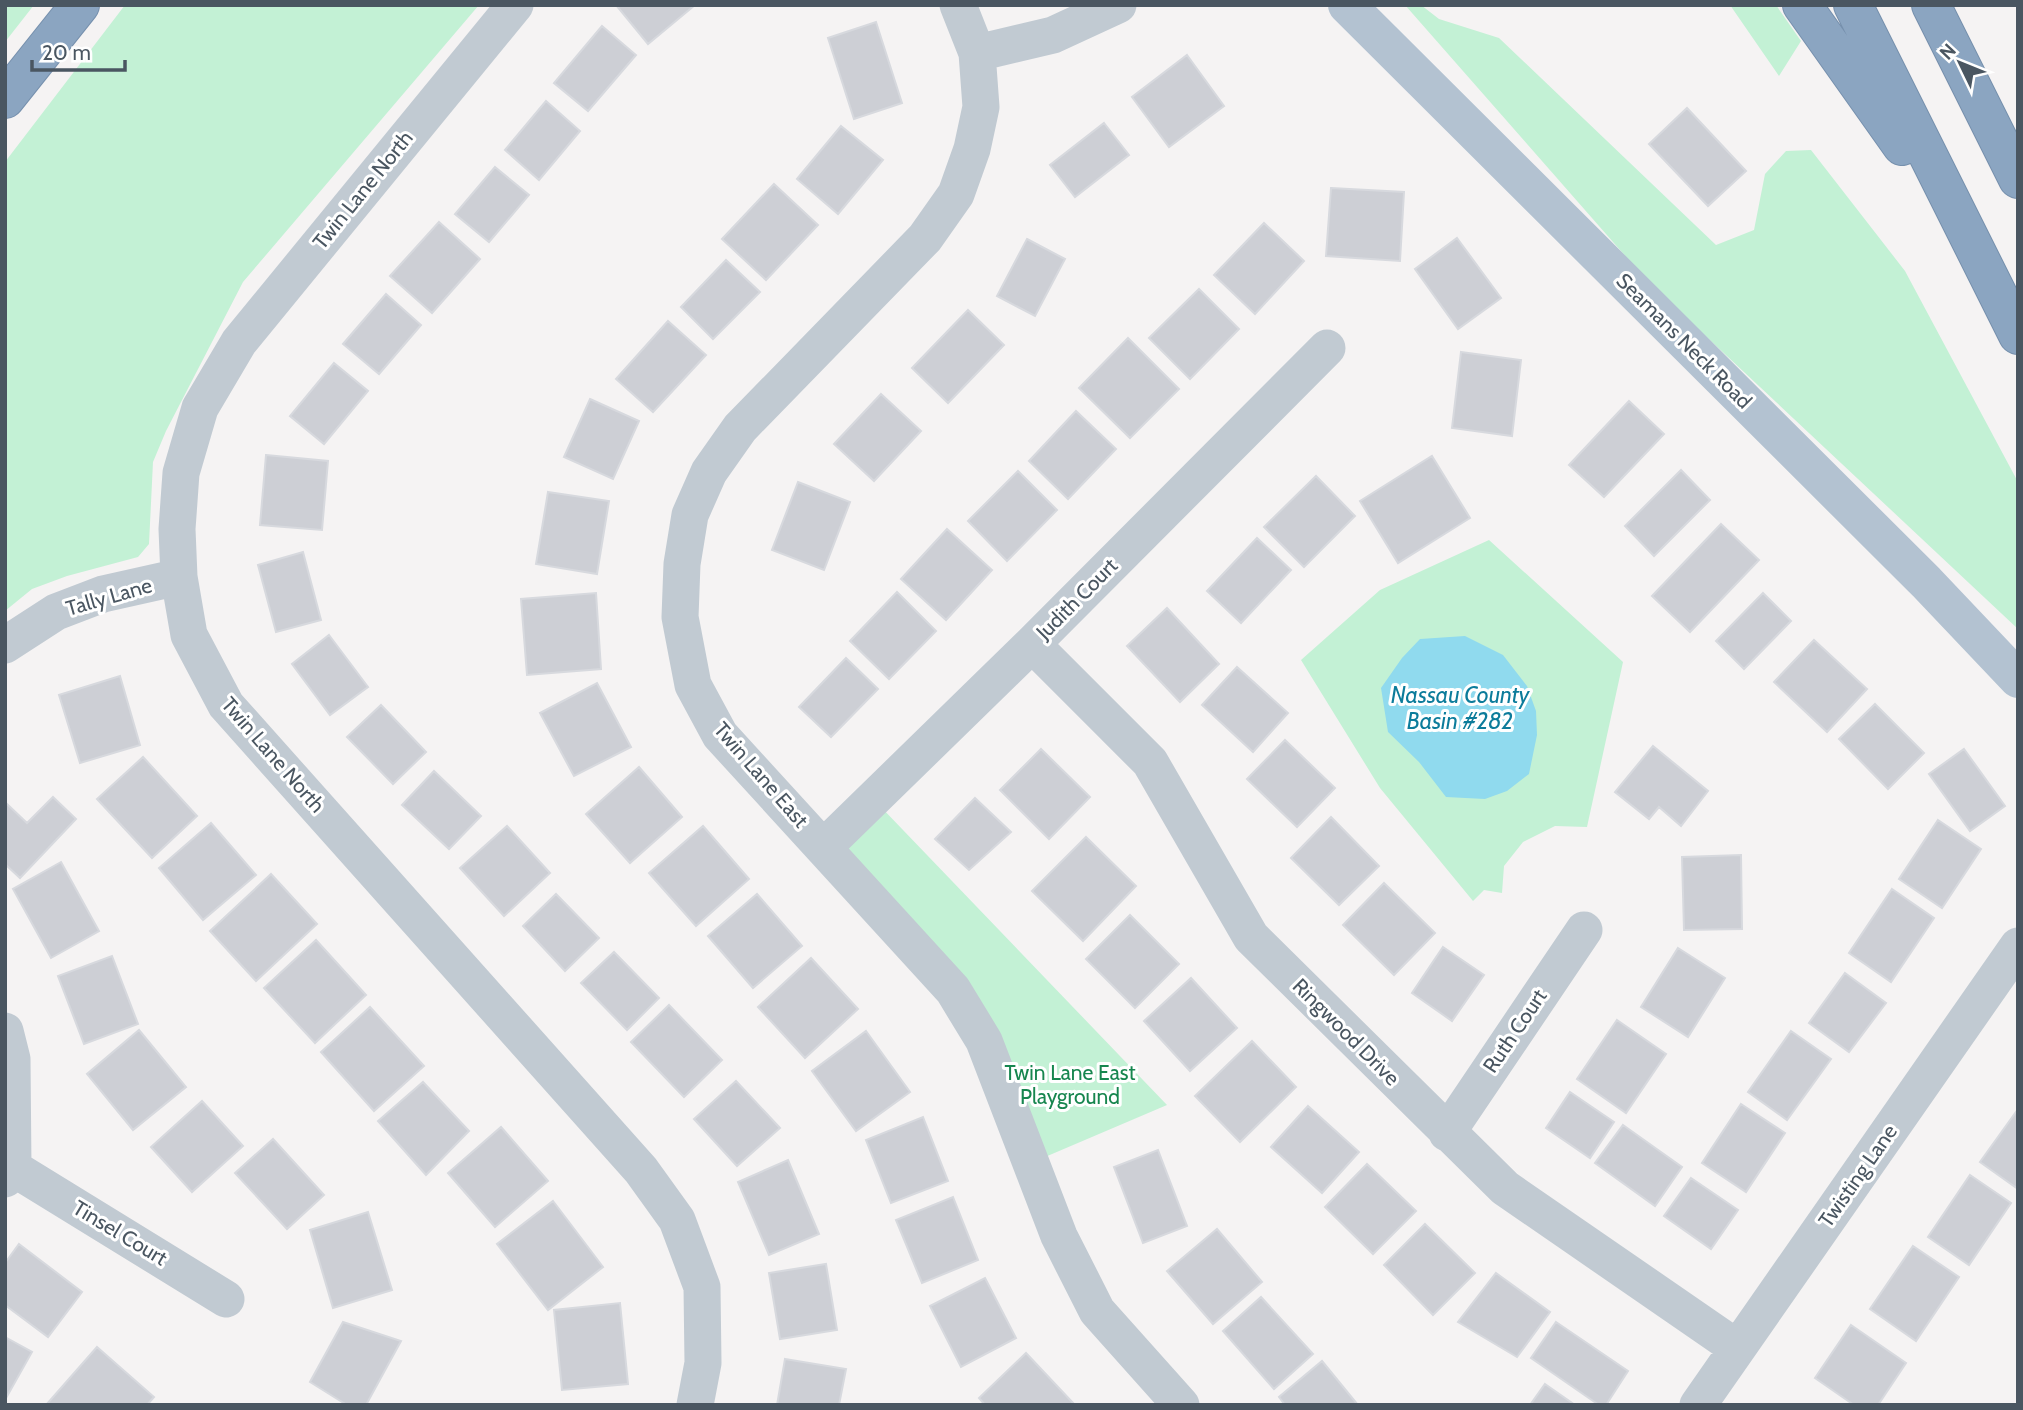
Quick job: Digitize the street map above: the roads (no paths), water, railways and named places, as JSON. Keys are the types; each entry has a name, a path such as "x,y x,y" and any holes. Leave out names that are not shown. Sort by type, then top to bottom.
{"highway":[{"path":"5,99 80,5"},
{"path":"1802,5 1970,241"},
{"path":"1853,5 2018,335"},
{"path":"1931,5 2018,178"},
{"path":"1955,5 2018,169"}],"main road":[{"name":"Seamans Neck Road","path":"1347,5 1926,582 2018,679"}],"street":[{"name":"Twin Lane North","path":"515,5 248,331 200,408 181,473 177,529 179,577 189,635 226,705 641,1170 677,1220 702,1287 703,1363 695,1405"},
{"path":"958,5 977,53 1053,35 1118,5"},
{"name":"Twin Lane East","path":"977,53 981,107 972,149 956,194 925,238 740,428 709,472 690,515 682,564 680,617 693,685 720,734 953,990 984,1041 1059,1236 1097,1311 1181,1405"},
{"name":"Judith Court","path":"824,847 1327,348"},
{"name":"Tally Lane","path":"5,645 56,612 103,594 179,577"},
{"name":"Ringwood Drive","path":"1032,643 1150,762 1251,937 1505,1188 1737,1348"},
{"name":"Ruth Court","path":"1447,1133 1584,930"},
{"name":"Twisting Lane","path":"1698,1405 2018,946"},
{"path":"5,1031 12,1059 9,1173"},
{"name":"Tinsel Court","path":"9,1173 226,1299"}],"water":[{"name":"Nassau County Basin #282","path":"1465,636 1503,655 1527,686 1536,711 1537,735 1529,774 1507,791 1485,799 1446,797 1419,762 1388,732 1381,688 1402,658 1420,639"}],"park label":[{"name":"Twin Lane East Playground","path":"1070,1085"}]}
